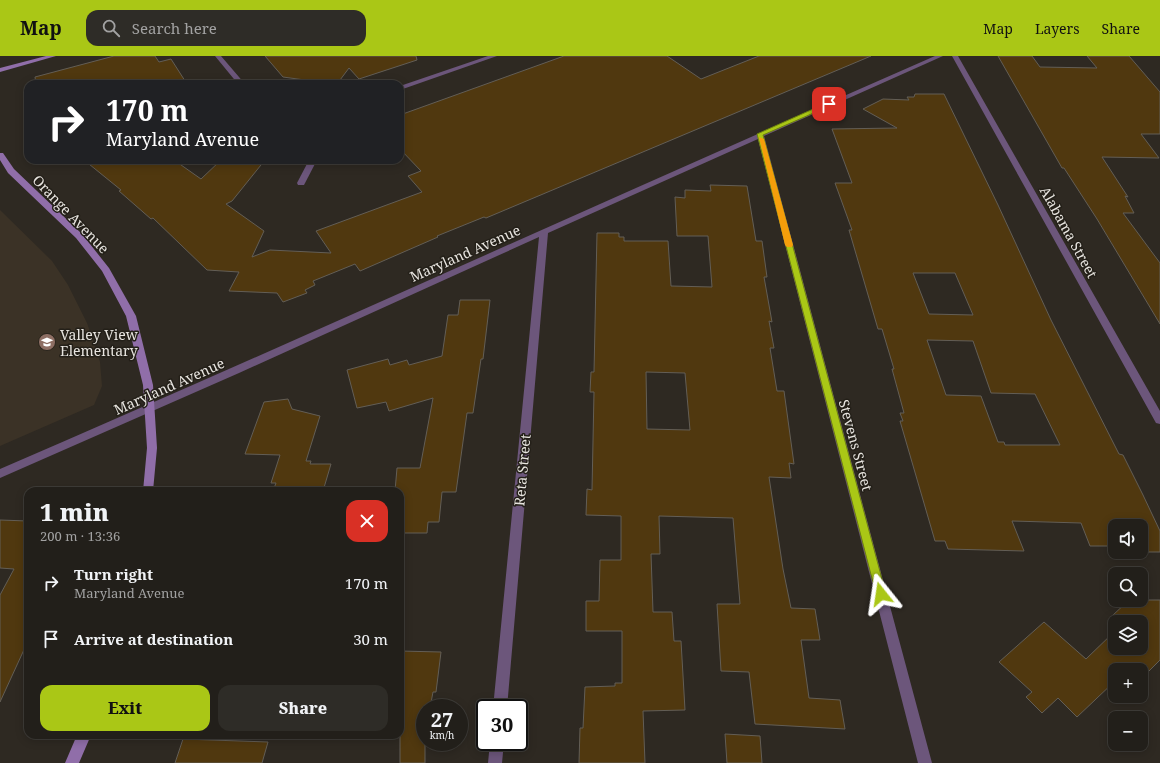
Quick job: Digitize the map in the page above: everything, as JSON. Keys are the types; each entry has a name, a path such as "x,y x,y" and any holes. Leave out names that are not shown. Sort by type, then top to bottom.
{"street":[{"path":"0,70 54,56"},
{"path":"218,56 239,80"},
{"path":"404,87 494,56"},
{"name":"Maryland Avenue","path":"0,474 148,410 760,134 940,56"},
{"name":"Alabama Street","path":"956,56 1160,420"},
{"name":"Stevens Street","path":"760,134 925,763"},
{"name":"Orange Avenue","path":"0,155 11,171 78,236 106,270 131,316 146,375 152,448 148,487"},
{"path":"301,183 311,164"},
{"name":"Reta Street","path":"501,699 544,232"},
{"path":"72,763 82,739"},
{"path":"495,763 496,751"}],"shaded area":[{"name":"Valley View Elementary","path":"0,210 52,261 68,285 87,323 100,362 102,386 94,405 0,446"}],"building":[{"path":"114,56 155,56 159,62 171,59 184,80 35,80 35,77"},
{"path":"265,56 416,56 417,60 359,79 349,68 340,80 305,80 283,77"},
{"path":"564,56 667,56 701,79 759,56 871,56 486,218 484,217 437,236 438,237 360,271 355,264 313,281 315,285 305,290 307,293 283,302 277,293 229,291 239,272 207,270 153,218 151,219 119,191 121,190 89,164 180,164 201,179 217,164 262,164 232,201 226,204 264,231 252,257 270,250 331,253 316,231 422,192 408,176 421,171 404,153 404,114"},
{"path":"998,56 1032,56 1040,67 1097,68 1087,56 1129,56 1160,92 1160,134 1141,134 1159,158 1102,157 1128,197 1125,196 1134,213 1123,213 1160,263 1160,324 1097,219 1064,168 1062,168"},
{"path":"915,94 944,94 998,205 1051,320 1119,454 1123,455 1160,531 1160,552 1148,552 1148,519 1108,519 1108,546 1090,546 1081,523 1012,521 1024,551 948,549 945,541 935,541 900,421 903,421 900,413 904,413 892,369 894,369 882,329 878,329 849,230 852,230 835,183 852,183 832,129 897,128 863,109 883,99 909,100 907,97 914,97","holes":["913,273 955,273 973,315 929,314","927,340 973,341 991,393 1035,394 1060,445 1005,445 1004,442 998,442 981,396 946,395"]},
{"path":"710,185 747,186 756,241 762,241 767,277 764,277 772,322 769,321 774,348 770,348 777,391 784,391 794,464 789,463 791,478 769,477 783,569 791,608 815,609 820,640 801,640 809,698 840,700 845,729 755,724 749,672 721,671 717,604 740,604 733,518 659,516 660,554 651,554 653,612 672,612 674,641 681,641 685,710 643,711 645,763 579,763 580,728 583,728 585,687 615,686 615,683 622,683 622,631 586,631 586,601 599,601 600,560 621,560 621,516 586,515 587,489 592,490 594,392 590,392 591,372 594,372 597,233 619,233 619,237 624,237 624,241 668,241 671,286 712,287 708,236 677,236 675,197 685,198 685,190 711,191","holes":["646,372 685,373 690,430 647,429"]},
{"path":"460,300 490,300 483,359 481,359 473,413 467,413 456,492 442,492 439,522 428,522 427,533 404,533 404,487 395,487 397,468 420,468 433,398 389,411 386,402 357,408 347,370 388,359 390,365 407,360 409,365 442,356 448,315 458,315"},
{"path":"288,399 292,409 320,416 306,461 311,461 310,464 331,464 324,487 274,487 276,483 271,483 280,455 245,454 264,402"},
{"path":"0,520 24,521 24,650 0,702 0,595 14,569 0,568"},
{"path":"1148,600 1160,600 1160,660 1148,672 1148,663 1108,663 1108,688 1077,717 1058,698 1042,713 1026,697 1032,692 999,662 1044,622 1086,659 1108,638 1108,655 1148,655 1148,615 1113,615 1122,607 1148,607"},
{"path":"404,651 441,652 436,692 433,692 432,699 416,699 416,751 425,751 425,763 400,763 400,739 404,739"},
{"path":"725,734 760,736 762,763 727,763"},
{"path":"183,739 268,742 262,763 175,763"}],"slow traffic":[{"path":"761,139 789,245"}],"place":[{"name":"Valley View Elementary","path":"47,342"}],"route":[{"path":"829,104 760,134 881,594"}]}
